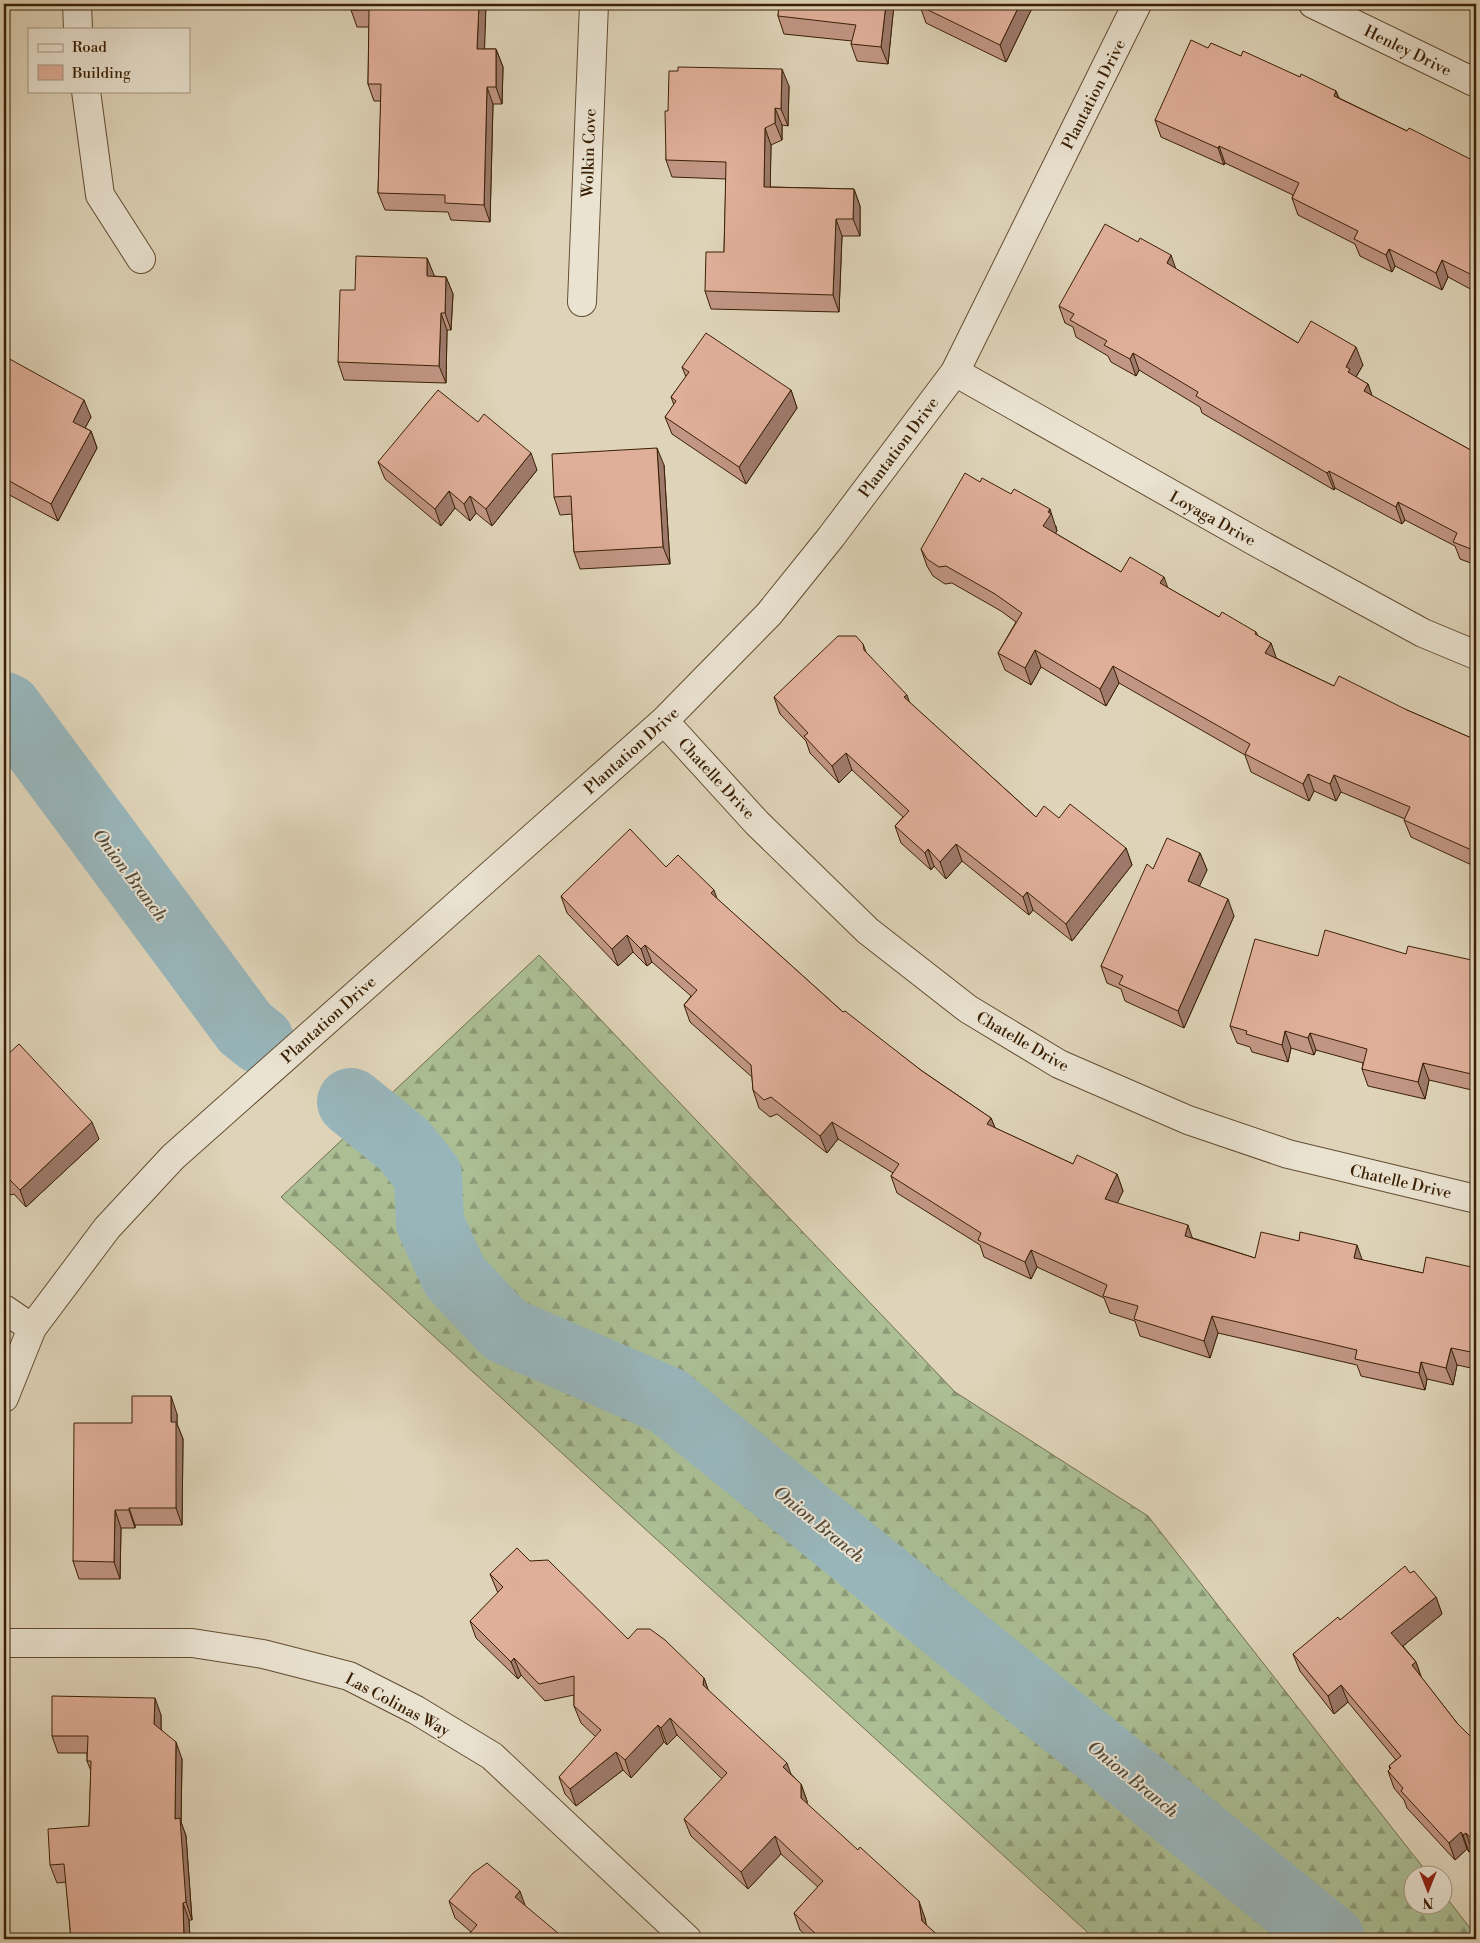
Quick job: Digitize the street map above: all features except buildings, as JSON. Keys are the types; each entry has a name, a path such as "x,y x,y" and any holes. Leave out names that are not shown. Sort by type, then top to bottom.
{"street":[{"path":"77,4 78,28"},
{"name":"Wolkin Cove","path":"582,302 594,4"},
{"name":"Plantation Drive","path":"4,1398 32,1328 107,1228 173,1157 664,721 769,614 831,537 955,372 1137,4"},
{"name":"Henley Drive","path":"1313,4 1476,83"},
{"path":"86,92 100,195 141,259"},
{"name":"Loyaga Drive","path":"955,372 1415,629 1476,656"},
{"name":"Chatelle Drive","path":"664,721 757,822 868,931 968,1009 1059,1064 1188,1120 1288,1154 1476,1198"},
{"path":"4,1309 32,1328"},
{"name":"Las Colinas Way","path":"4,1643 192,1643 263,1654 349,1676 416,1710 492,1756 687,1939"}],"green space":[{"path":"539,955 955,1392 1148,1516 1422,1866 1402,1866 1402,1916 1452,1916 1452,1905 1476,1936 1476,1939 1095,1939 281,1197"}],"waterway":[{"name":"Onion Branch","path":"4,706 8,708 245,1028 260,1040"},
{"name":"Onion Branch","path":"351,1102 404,1145 428,1175 430,1223 455,1277 505,1330 668,1401 1331,1939"}]}
